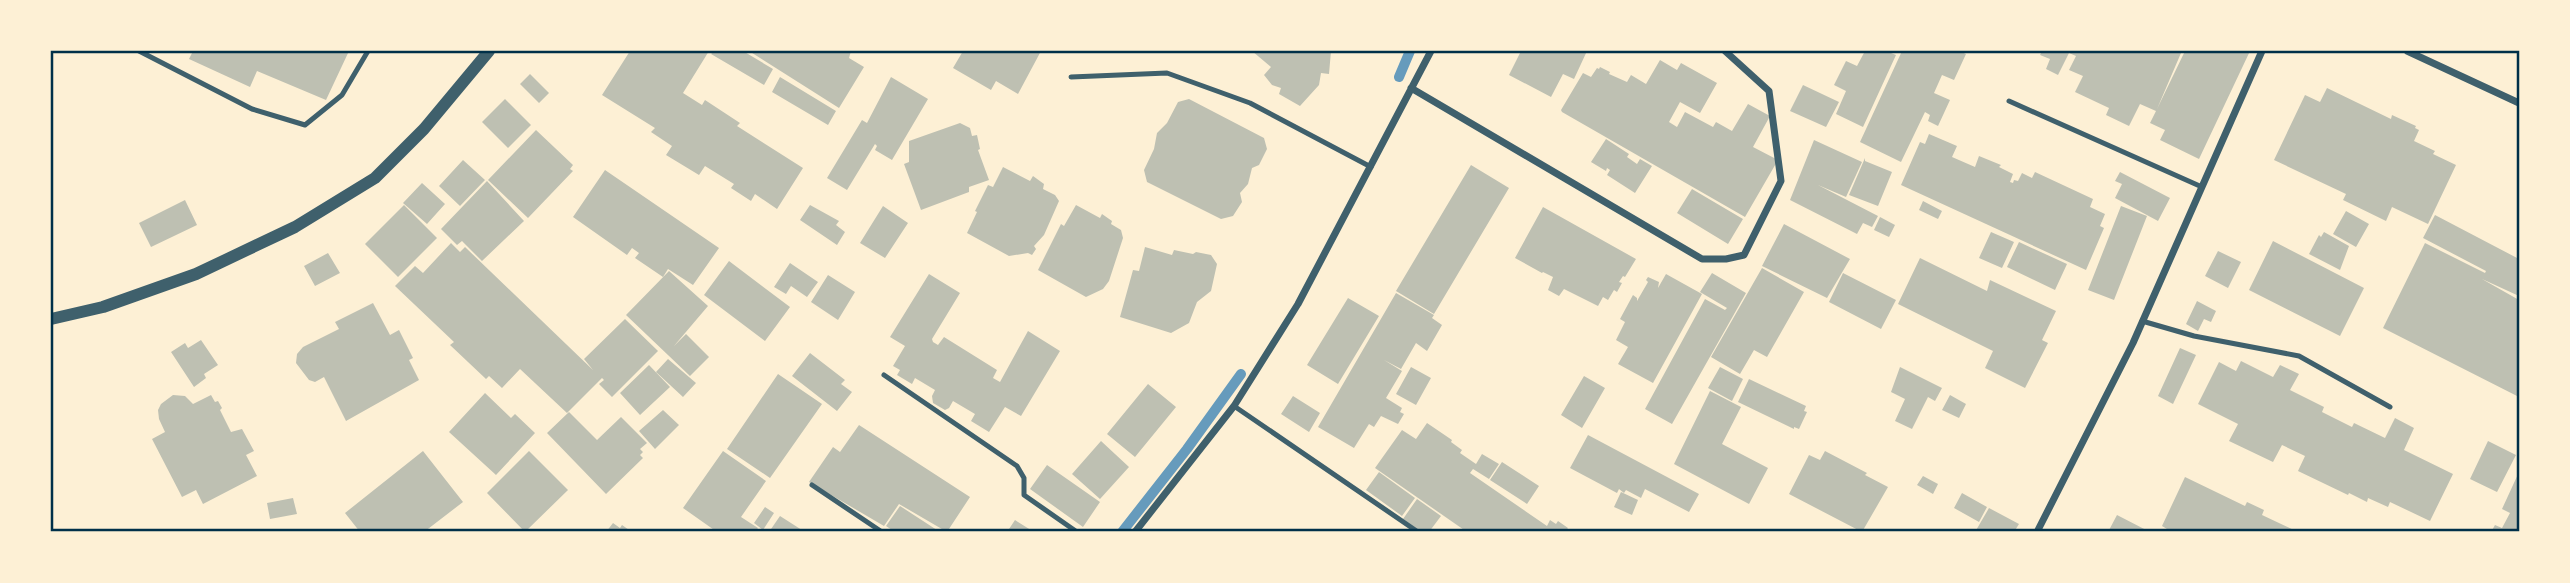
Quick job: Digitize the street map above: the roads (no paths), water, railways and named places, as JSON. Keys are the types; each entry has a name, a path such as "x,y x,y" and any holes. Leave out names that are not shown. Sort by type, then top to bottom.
{"street":[{"path":"51,319 103,307 196,274 295,227 375,178 424,129 489,51"},
{"path":"1135,532 1234,406 1297,304 1431,51"},
{"path":"1411,88 1702,259 1726,259 1744,255 1781,181 1769,91 1725,51"},
{"path":"2037,532 2142,321 2262,51"},
{"path":"2407,51 2519,101"}],"lane":[{"path":"139,51 252,109 304,125 342,95 368,51"},
{"path":"1071,77 1167,73 1250,103 1371,167"},
{"path":"2009,101 2202,187"},
{"path":"2142,321 2194,336 2299,356 2390,407"},
{"path":"884,375 1017,466 1024,478 1024,495 1077,532"},
{"path":"1234,406 1418,532"},
{"path":"812,485 882,532"}],"waterway":[{"path":"1399,77 1410,51"},
{"path":"1122,532 1241,374"}]}
